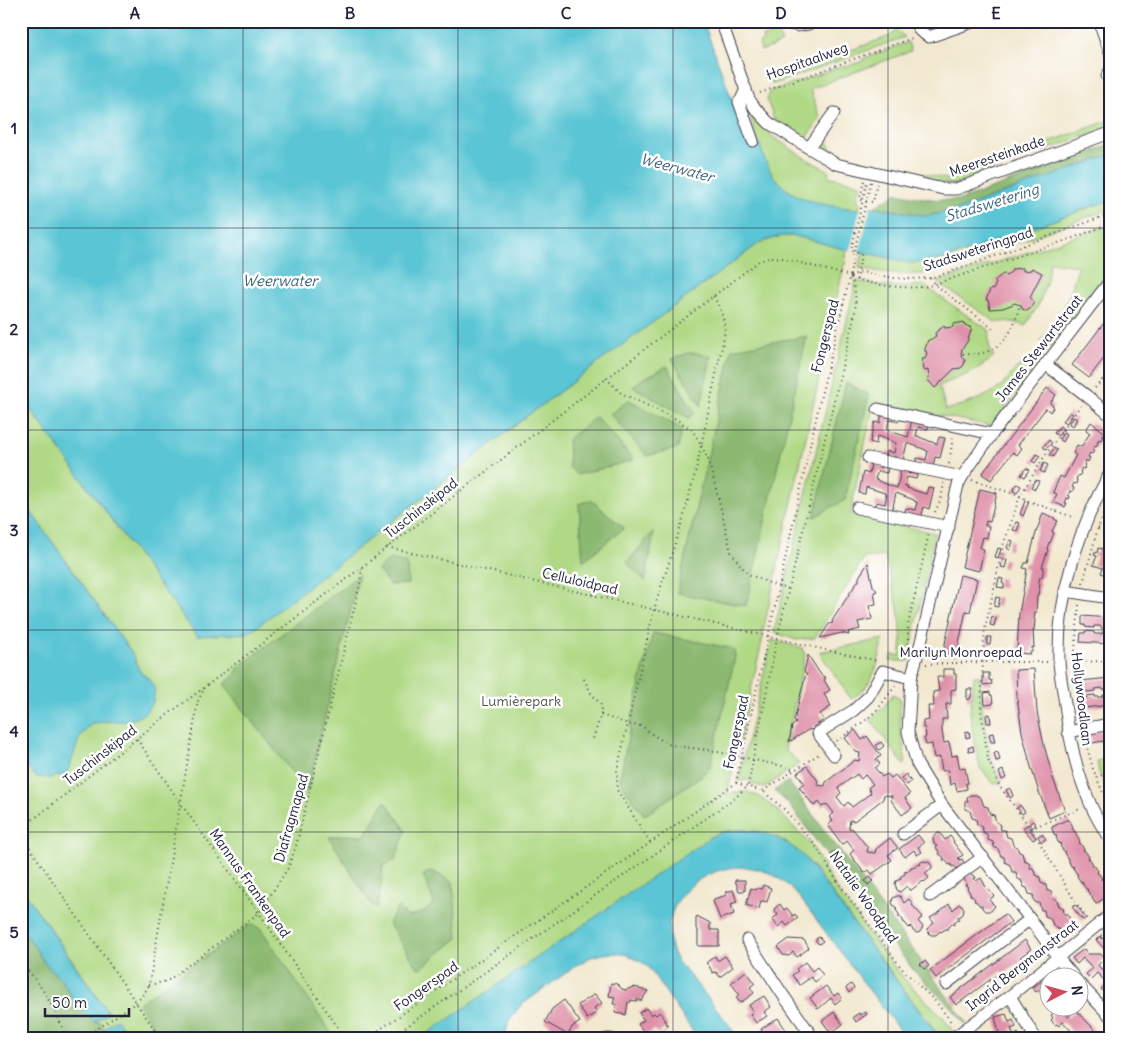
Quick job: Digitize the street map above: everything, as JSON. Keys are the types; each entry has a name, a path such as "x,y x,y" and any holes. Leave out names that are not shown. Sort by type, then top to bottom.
{"street":[{"name":"Meeresteinkade","path":"721,21 749,99 755,108 769,123 836,164 868,179 956,189 1110,133"},
{"path":"917,26 929,37 975,21"},
{"path":"1099,21 1110,53"},
{"path":"746,89 742,100 739,102 753,141"},
{"path":"809,148 834,113"},
{"name":"James Stewartstraat","path":"1066,968 942,805 917,764 908,732 906,677 909,663 921,642 958,485 962,477 992,434 1110,281"},
{"path":"1045,364 1110,415"},
{"path":"878,409 992,434"},
{"path":"868,458 962,477"},
{"name":"Hollywoodlaan","path":"1110,473 1085,522 1074,555 1065,591 1060,628 1059,662 1068,732 1078,772 1090,805 1110,840"},
{"path":"857,508 949,527"},
{"path":"1065,591 1110,598"},
{"path":"831,752 818,733 854,710 868,697 883,671 906,677"},
{"path":"1068,732 1110,724"},
{"path":"903,834 942,805"},
{"path":"930,896 983,857"},
{"name":"Ingrid Bergmanstraat","path":"955,1036 1010,996 1110,915"},
{"path":"946,984 1030,919"},
{"path":"747,940 814,1039"},
{"path":"1088,993 1110,1016"},
{"path":"1010,996 1036,1039"}],"path":[{"name":"Hospitaalweg","path":"758,94 908,40 917,26"},
{"path":"865,201 868,179"},
{"path":"868,179 860,199 873,202 877,184"},
{"name":"Fongerspad","path":"366,1039 736,783 821,396 851,277 853,251 865,201"},
{"name":"Stadsweteringpad","path":"1110,214 930,278 894,278 861,272 851,277 856,280 895,287 922,287 1110,224"},
{"path":"853,251 861,254 856,280"},
{"name":"Tuschinskipad","path":"21,829 759,260 782,258 851,277"},
{"name":"Fongerspad","path":"389,1039 735,798 748,786 776,638 855,313 856,299 851,277"},
{"path":"930,278 934,284 996,330"},
{"path":"650,843 617,790 617,771 654,609 683,519 724,337 723,315 713,295"},
{"path":"963,354 982,354 1003,342 1015,324 1019,307"},
{"path":"1110,371 1087,396 1044,457 1020,496 1003,546 984,634 981,711 988,760 1000,787 1032,830 1093,928 1110,945"},
{"path":"606,378 621,393 676,419 692,430 708,459 731,552 748,574 779,587 789,589"},
{"path":"909,663 908,625 931,524 941,499 953,439 953,425"},
{"path":"962,477 1020,496 1110,532"},
{"path":"1110,500 1098,528 1081,593 1074,661 1082,730 1096,777 1110,809"},
{"name":"Celluloidpad","path":"387,547 776,638"},
{"name":"Diafragmapad","path":"149,985 167,980 180,972 259,913 288,868 296,846 358,592 362,567"},
{"path":"593,594 599,581"},
{"name":"Marilyn Monroepad","path":"776,638 856,657 886,662"},
{"name":"Marilyn Monroepad","path":"909,663 1110,661"},
{"path":"762,791 794,770 831,752 878,709 906,677"},
{"path":"584,679 591,693 601,705 601,715 592,742"},
{"path":"82,1039 137,1002 149,985 198,702 205,687"},
{"path":"601,715 627,724 642,726 670,745 741,756 794,770"},
{"name":"Mannus Frankenpad","path":"138,739 181,804 346,1039"},
{"path":"1096,777 1109,773 1110,763"},
{"name":"Natalie Woodpad","path":"736,783 762,791 785,810 815,845 848,896 903,970 936,1002 955,1036"},
{"path":"1032,830 1037,826 1090,805"},
{"path":"21,835 161,1039"},
{"path":"21,964 30,971 55,1010 68,1039"}],"green space":[{"path":"920,21 946,22 928,28 921,25"},
{"path":"896,30 905,37 774,84 768,80 890,36"},
{"path":"777,32 782,43 761,51 759,43 763,41 762,37"},
{"path":"908,42 911,51 810,89 820,118 804,140 774,119 767,100 770,91 844,65 845,67 863,61 863,59"},
{"path":"750,115 773,137 829,171 828,176 861,184 857,199 860,203 859,209 810,201 783,187 768,169 759,143 749,147 748,144 757,140"},
{"path":"1110,120 1110,127 1010,163 966,182 953,185 840,161 819,149 818,145 825,133 833,154 947,179"},
{"path":"1110,145 1110,155 960,209 926,216 874,207 897,193 929,199 961,200"},
{"path":"1110,200 1110,209 931,273 895,274 859,268 863,252 910,263 946,259"},
{"path":"1110,225 1110,276 1050,348 1041,340 1065,306 1078,266 1050,262 1046,284 1038,306 1025,326 1011,322 997,323 937,282"},
{"name":"Lumièrepark","path":"781,236 796,236 847,250 727,795 734,792 748,792 760,797 779,812 812,846 836,889 882,951 906,981 943,1017 954,1033 946,1039 941,1039 819,874 805,858 791,846 775,837 747,830 737,830 718,833 422,1039 21,1039 21,929 77,1005 94,1022 108,1012 21,887 21,761 36,777 69,768 80,736 92,723 129,721 149,679 140,672 133,655 21,498 21,402 28,406 197,636 246,633 255,628 527,416 759,243"},
{"path":"856,281 882,286 905,287 923,285 990,331 989,345 994,357 975,371 939,386 946,410 988,395 1003,385 1016,369 1023,364 1027,364 1034,370 991,426 874,402 850,514 935,533 909,661 890,661 892,655 900,656 901,632 900,619 885,556 864,558 815,638 796,640 774,632","holes":["846,383 869,395 815,517"]},
{"path":"807,336 746,606 677,593 732,349"},
{"path":"688,353 698,353 711,357 701,406 672,359"},
{"path":"667,366 695,413 689,418 633,387 641,380"},
{"path":"846,383 869,395 845,500 814,517"},
{"path":"629,400 682,429 678,448 647,456 610,414"},
{"path":"596,417 634,460 577,475 569,467 568,439"},
{"path":"591,500 624,528 583,561 579,504"},
{"path":"654,533 645,581 627,563"},
{"path":"390,559 407,563 408,584 390,585 378,570"},
{"path":"359,575 307,792 224,684 235,675 239,667"},
{"path":"653,633 730,648 734,651 735,657 710,768 647,814 643,814 620,779 643,670"},
{"path":"883,639 879,659 872,678 863,690 851,699 819,652"},
{"path":"772,640 802,648 805,655 785,749 799,764 764,788 751,783 751,780 738,781"},
{"path":"974,676 980,676 983,710 991,758 1001,783 994,784 980,768 970,712"},
{"path":"893,694 900,698 900,728 906,763 904,765 870,719 883,708"},
{"path":"1110,758 1110,786 1106,788 1099,772 1097,761"},
{"path":"788,781 967,1023 965,1024 953,1009 916,973 788,803 774,791"},
{"path":"385,801 406,830 395,860 383,866 377,907 371,904 329,837 346,835 364,836"},
{"path":"432,871 453,882 458,938 421,968 418,968 388,923 398,907 408,917 424,912 434,903 423,875"},
{"path":"250,925 261,929 335,1039 162,1039 138,1004"},
{"path":"21,929 44,962 62,981 77,1005 94,1022 100,1022 104,1030 105,1039 21,1039"}],"water":[{"name":"Weerwater","path":"21,21 703,21 749,146 759,143 773,176 787,190 804,199 855,209 874,207 927,216 960,209 1110,155 1110,200 946,259 910,263 847,250 796,236 781,236 759,243 527,416 255,628 246,633 197,636 28,406 21,402"},
{"path":"21,498 133,655 140,672 149,679 155,689 153,702 144,714 129,721 92,723 80,736 66,774 51,778 36,777 21,761"},
{"path":"750,830 776,837 791,846 805,858 940,1039 906,1039 800,898 772,874 744,867 727,869 711,874 696,882 684,893 675,907 670,922 670,944 680,965 739,1039 698,1039 647,965 628,955 616,953 591,957 520,1006 509,1021 504,1039 420,1039 710,837 722,832"},
{"path":"21,887 108,1013 94,1022 77,1005 62,981 44,962 21,929"},
{"path":"117,1019 130,1039 105,1039 103,1029"}],"pier":[{"path":"871,205 859,253 850,251 861,206"}],"building":[{"path":"774,21 833,21 798,32 786,29"},
{"path":"1023,268 1023,271 1031,270 1032,268 1042,273 1030,297 1034,302 1031,308 1027,311 1022,309 1021,305 1014,303 1003,308 990,309 988,300 986,300 990,290 993,290 996,283 994,281 1003,274 1006,276 1012,269"},
{"path":"1110,315 1110,345 1105,352 1107,354 1089,378 1072,365"},
{"path":"964,322 965,325 972,328 967,342 962,349 961,357 965,360 964,365 961,368 954,369 935,388 927,379 929,378 928,370 924,370 922,359 925,359 927,352 925,349 928,340 936,336 936,332 944,326 945,328 953,327 953,324"},
{"path":"1110,372 1110,380 1107,384 1103,380"},
{"path":"1047,388 1056,395 1050,403 1054,407 1050,412 1046,408 1018,445 1022,448 1017,455 1013,452 991,480 982,474"},
{"path":"1070,412 1073,414 1067,423 1063,421"},
{"path":"882,413 899,417 898,422 889,420 887,429 889,431 908,437 912,420 929,424 928,429 918,427 916,436 937,444 939,437 945,438 940,458 935,457 933,467 916,463 917,458 926,460 928,451 926,450 907,443 903,461 895,459 896,457 886,457 887,451 894,453 896,443 877,436 876,444 870,442 875,422 880,423"},
{"path":"1074,417 1077,419 1073,426 1069,424"},
{"path":"1091,422 1104,432 1101,436 1103,437 1101,440 1099,439 1098,444 1092,450 1094,451 1092,454 1090,453 1088,462 1086,460 1084,469 1082,468 1076,484 1074,483 1072,487 1074,488 1072,492 1070,491 1068,495 1070,496 1069,499 1067,498 1065,507 1053,502 1057,494 1053,492 1060,476 1064,478 1076,455 1073,453 1077,445 1081,447 1090,433 1086,430"},
{"path":"1060,426 1063,429 1058,436 1054,433"},
{"path":"1064,432 1067,435 1063,442 1059,439"},
{"path":"1049,440 1052,443 1046,449 1043,447"},
{"path":"1054,448 1057,450 1053,457 1049,455"},
{"path":"1037,454 1040,456 1035,463 1032,461"},
{"path":"871,463 879,465 879,467 888,467 887,473 878,471 875,479 878,481 897,488 901,470 911,474 918,474 916,479 907,477 905,486 908,486 907,488 926,494 928,487 934,488 929,509 924,507 921,518 904,514 906,508 915,510 917,502 914,500 896,493 892,511 882,507 875,507 876,502 885,504 887,495 885,493 866,487 865,494 859,493 863,472 869,474"},
{"path":"1044,463 1048,465 1044,473 1040,471"},
{"path":"1026,468 1030,470 1025,477 1021,475"},
{"path":"1035,480 1039,481 1035,489 1031,487"},
{"path":"1017,484 1021,486 1017,493 1013,491"},
{"path":"980,489 997,493 990,522 986,521 985,526 989,526 987,538 983,537 980,548 984,549 979,571 962,567"},
{"path":"1025,501 1029,502 1023,516 1020,514"},
{"path":"1043,513 1058,521 1052,532 1054,533 1049,542 1042,567 1044,567 1042,577 1040,577 1039,581 1033,630 1034,648 1032,647 1030,654 1017,653 1019,614 1027,569 1023,568 1025,563 1028,563"},
{"path":"1016,522 1020,523 1017,531 1013,530"},
{"path":"1010,540 1013,541 1010,550 1007,548"},
{"path":"1109,545 1110,576 1101,573 1103,568 1093,565 1097,556 1094,553 1097,553 1098,548 1108,550"},
{"path":"998,548 1001,549 998,558 995,557"},
{"path":"1003,559 1007,560 1005,568 1001,567"},
{"path":"868,563 873,586 877,591 874,592 876,604 869,605 872,619 858,622 860,629 848,632 849,635 842,633 820,638 829,624 833,623 832,621 859,581 859,577"},
{"path":"960,575 977,579 970,612 966,611 956,656 943,653"},
{"path":"999,578 1003,579 1004,588 997,587"},
{"path":"996,597 1000,598 998,607 994,606"},
{"path":"992,616 996,618 994,626 990,625"},
{"path":"1082,616 1110,618 1110,629 1102,629 1099,626 1094,626 1094,628 1085,627 1085,625 1082,625"},
{"path":"1085,631 1094,632 1094,634 1110,633 1110,644 1080,642 1081,633 1085,633"},
{"path":"987,637 991,637 990,645 987,645"},
{"path":"808,655 821,675 826,678 824,680 830,690 824,694 831,706 820,714 824,720 813,727 815,729 808,730 789,742 792,726 796,723 794,721 807,675 804,672"},
{"path":"943,669 954,669 954,674 956,674 956,689 951,690 951,704 946,704 947,719 942,719 942,731 944,743 949,742 952,756 957,755 960,769 965,768 968,783 966,783 967,789 957,791 955,783 950,785 948,770 942,771 940,757 934,758 932,744 926,745 924,738 926,737 923,721 929,720 928,706 934,706 933,692 939,691 937,677 943,677"},
{"path":"1034,669 1037,712 1044,745 1065,811 1049,818 1031,767 1022,732 1017,697 1016,670"},
{"path":"983,673 989,673 989,680 991,680 992,684 983,685"},
{"path":"1110,678 1110,689 1103,690 1102,688 1086,692 1086,690 1082,690 1081,681"},
{"path":"967,689 973,689 970,699 967,700"},
{"path":"990,692 993,704 985,705 984,693"},
{"path":"1110,694 1110,705 1084,708 1083,699 1087,698 1086,696 1095,695 1095,697 1103,697 1103,695"},
{"path":"990,714 991,723 987,723 986,715"},
{"path":"1110,729 1110,752 1106,753 1104,741 1092,743 1089,733"},
{"path":"855,730 862,740 867,736 881,756 876,759 880,764 875,768 882,777 887,774 891,778 895,775 910,794 905,798 912,808 902,815 891,800 892,796 884,795 883,799 869,810 854,821 850,820 849,828 853,829 868,848 867,852 875,853 876,849 890,838 898,848 888,855 892,860 872,874 869,870 864,873 850,854 854,850 847,841 842,844 828,825 833,821 829,817 834,813 827,804 822,807 819,802 814,806 799,787 804,783 797,773 807,766 818,781 817,785 825,786 826,782 855,760 859,761 860,753 856,752 845,738","holes":["857,774 861,779 865,775 873,784 868,788 871,793 852,807 848,802 844,806 837,797 841,793 838,788"]},
{"path":"969,731 970,737 966,738 965,732"},
{"path":"993,733 995,742 991,742 989,734"},
{"path":"881,742 884,746 879,750 876,745"},
{"path":"973,746 974,751 969,752 968,748"},
{"path":"998,752 1000,760 996,761 994,753"},
{"path":"1003,770 1006,778 1002,780 999,772"},
{"path":"906,774 911,782 907,785 901,778"},
{"path":"1010,788 1013,796 1010,798 1006,790"},
{"path":"976,795 981,798 984,806 988,807 990,814 994,815 996,822 1000,824 1001,830 1005,830 1007,837 1011,838 1013,845 1022,853 1024,860 1029,862 1030,868 1033,868 1036,875 1040,877 1041,883 1046,885 1047,891 1051,891 1053,898 1063,908 1064,914 1068,914 1070,921 1066,924 1066,928 1060,930 1054,927 1050,918 1045,916 1044,910 1041,910 1039,903 1034,901 1033,895 1029,894 1021,880 1017,878 1016,872 1012,872 1010,865 1005,862 1004,857 994,847 993,842 988,840 987,834 977,824 976,819 972,818 970,811 965,809 965,801 968,801 967,797"},
{"path":"1020,805 1025,812 1022,814 1017,808"},
{"path":"1068,819 1077,835 1079,843 1089,857 1088,859 1110,889 1110,894 1096,904 1083,882 1077,876 1078,874 1074,867 1068,861 1052,829 1052,827"},
{"path":"1033,821 1036,825 1032,828 1029,824"},
{"path":"1027,825 1036,838 1033,840 1023,828"},
{"path":"938,833 945,840 950,836 963,855 958,858 963,860 964,866 958,870 954,866 952,867 951,864 949,865 946,860 943,860 944,858 939,854 933,838"},
{"path":"1042,834 1046,839 1041,842 1038,836"},
{"path":"918,835 924,843 918,847 922,852 917,855 914,850 905,857 899,849"},
{"path":"835,851 838,854 833,858 831,854"},
{"path":"923,861 929,862 932,866 925,873 929,878 910,891 907,886 900,892 897,890 896,881 901,879 900,877 905,874 905,871 907,872 911,867 921,864"},
{"path":"969,874 975,876 976,878 974,879 976,881 981,878 994,896 989,900 995,906 991,911 985,911 982,905 980,906 974,901 975,899 970,895 964,879"},
{"path":"870,877 873,881 868,885 865,881"},
{"path":"735,880 745,880 745,891 739,891"},
{"path":"763,885 771,888 767,902 761,901 759,909 746,905 751,888 756,890 758,888 762,889"},
{"path":"733,890 737,902 731,904 734,914 720,919 713,901 727,895 726,892"},
{"path":"900,896 904,903 909,899 923,917 918,921 923,927 920,932 913,931 911,926 909,928 899,917 895,909 897,908 892,902 893,898"},
{"path":"780,904 784,910 787,908 793,916 795,914 798,918 787,926 784,922 778,927 772,919 778,915 774,909"},
{"path":"949,904 953,910 959,904 962,905 964,909 963,914 948,929 940,931 936,935 931,935 927,929 934,923 930,918"},
{"path":"1076,905 1086,918 1083,920 1072,907"},
{"path":"1005,914 1011,922 936,978 930,970"},
{"path":"697,916 710,923 710,930 719,930 719,946 698,946"},
{"path":"1100,936 1110,946 1110,955 1096,940"},
{"path":"819,937 823,941 819,944 816,939"},
{"path":"789,939 804,940 809,948 797,957 793,952 789,956 783,955 778,947"},
{"path":"1025,940 1031,949 1020,957 1023,960 1004,974 1002,971 956,1005 950,997"},
{"path":"1084,949 1088,954 1101,954 1104,959 1098,965 1101,969 1110,969 1110,990 1106,994 1101,989 1107,983 1097,973 1091,979 1088,976 1088,972 1093,968 1083,958 1077,964 1072,958"},
{"path":"715,956 719,960 725,956 733,967 720,977 716,972 713,973 706,963"},
{"path":"925,961 929,966 924,969 920,964"},
{"path":"805,962 812,971 817,967 823,975 815,982 811,977 800,985 792,975"},
{"path":"746,971 755,983 750,987 754,993 740,1003 736,997 739,994 731,983"},
{"path":"611,983 617,984 626,990 633,987 648,991 641,1001 637,999 637,1001 631,1000 631,1002 628,1002 626,1015 615,1013 616,1004 613,1004 615,997 609,996"},
{"path":"1038,983 1038,991 1036,992 1032,987"},
{"path":"851,984 854,988 849,993 846,988"},
{"path":"826,986 834,996 838,993 842,998 835,1004 831,998 818,1009 810,998"},
{"path":"595,994 602,1003 594,1008 597,1012 587,1019 578,1005"},
{"path":"764,996 771,1007 764,1012 767,1016 756,1023 750,1014 753,1012 749,1005"},
{"path":"564,1000 580,1022 572,1027 568,1035 545,1022 552,1009"},
{"path":"646,1008 651,1015 654,1013 656,1015 660,1012 668,1026 658,1034 653,1030 646,1035 638,1024 644,1020 639,1013"},
{"path":"834,1012 843,1024 831,1033 822,1021"},
{"path":"865,1012 867,1014 856,1022 853,1017"},
{"path":"1006,1014 1009,1022 1013,1020 1016,1027 1011,1029 1014,1036 1018,1033 1021,1039 1003,1039 999,1033 995,1017"},
{"path":"778,1018 786,1030 781,1033 785,1039 771,1039 768,1035 766,1037 761,1029"},
{"path":"1053,1018 1084,1018 1095,1030 1088,1037 1090,1039 1079,1039 1063,1022 1059,1026 1055,1025 1051,1020"},
{"path":"859,1032 864,1039 850,1039"},
{"path":"544,1034 553,1039 542,1039"}],"water label":[{"name":"Stadswetering","path":"992,203"}]}
